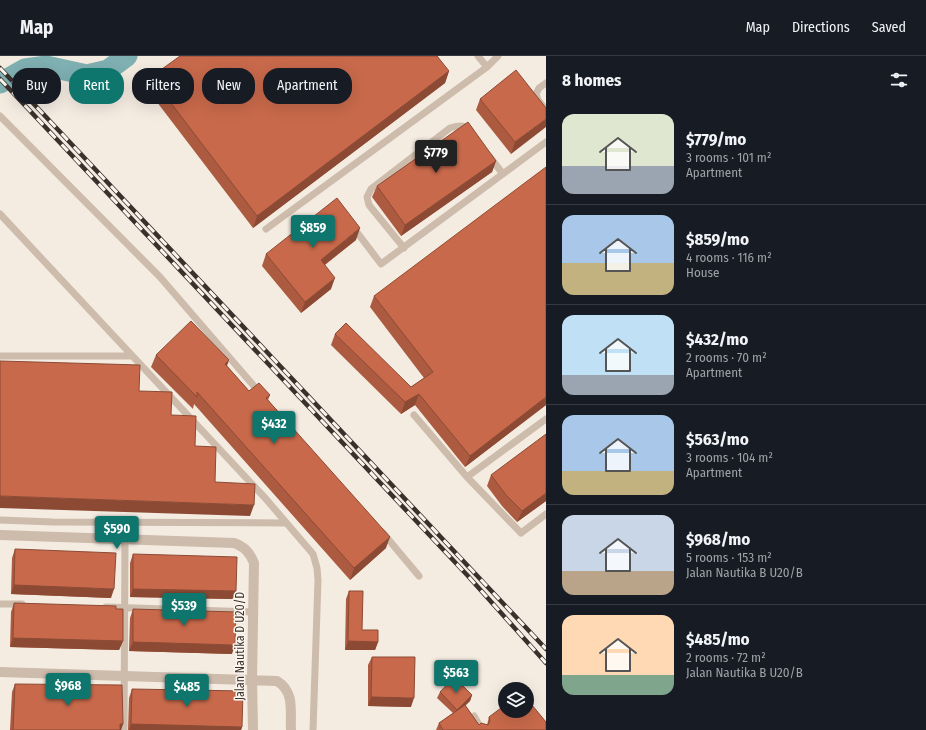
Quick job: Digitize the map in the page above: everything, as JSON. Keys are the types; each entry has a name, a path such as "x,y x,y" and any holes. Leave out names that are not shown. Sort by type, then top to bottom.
{"street":[{"path":"0,535 125,539"},
{"name":"Jalan Nautika D U20/D","path":"125,539 234,543 247,551 254,563 252,679 253,730"},
{"path":"0,672 273,680 285,686 289,691 291,730"}],"lane":[{"path":"478,56 487,67"},
{"path":"266,229 487,67 498,56"},
{"path":"546,82 536,94 538,100 546,110"},
{"path":"0,116 160,278 268,401"},
{"path":"404,248 369,205 367,197 371,189 450,128 458,125 467,127 476,139"},
{"path":"349,221 381,264 546,142"},
{"path":"485,150 503,174"},
{"path":"0,214 313,554 317,568 313,730"},
{"path":"0,356 132,356"},
{"path":"414,415 467,477 521,533 546,514"},
{"path":"467,477 546,419"},
{"path":"0,520 61,522 286,523"},
{"path":"379,529 419,576"},
{"path":"124,730 125,539"},
{"path":"0,604 31,605"},
{"path":"101,607 253,612"},
{"path":"474,716 482,730"}],"building":[{"path":"180,56 437,56 449,71 257,216 172,104 194,104 194,68 163,68"},
{"path":"516,70 546,108 546,119 515,142 480,99"},
{"path":"468,122 496,161 405,225 377,186"},
{"path":"546,167 546,397 470,456 419,394 405,402 335,334 346,323 411,387 433,372 374,296"},
{"path":"337,198 360,228 321,260 335,278 305,302 266,254"},
{"path":"191,321 229,360 225,364 249,391 259,383 270,395 266,398 390,537 354,568 197,392 197,397 156,355"},
{"path":"0,361 140,365 139,391 172,392 171,415 196,416 195,446 216,447 215,482 255,484 254,505 0,496"},
{"path":"546,434 546,493 522,511 506,495 491,475"},
{"path":"15,549 116,553 114,589 14,585"},
{"path":"133,554 237,557 236,591 133,589"},
{"path":"349,591 363,591 362,630 378,630 378,642 348,641"},
{"path":"14,603 116,606 116,609 123,609 123,641 13,638"},
{"path":"133,609 236,612 235,645 133,642"},
{"path":"372,657 415,657 414,698 371,697"},
{"path":"454,677 472,695 457,710 440,692"},
{"path":"15,684 122,685 123,724 120,724 120,730 13,730"},
{"path":"132,689 243,691 242,727 131,724"},
{"path":"465,705 479,725 481,723 488,725 490,721 489,717 498,710 498,718 534,718 534,707 546,722 546,730 443,730 439,723"}],"waterway":[{"path":"0,83 25,69 46,66 87,75 108,70 127,56"}],"railway":[{"path":"0,68 546,649"},
{"path":"0,79 468,576 546,663"}]}
